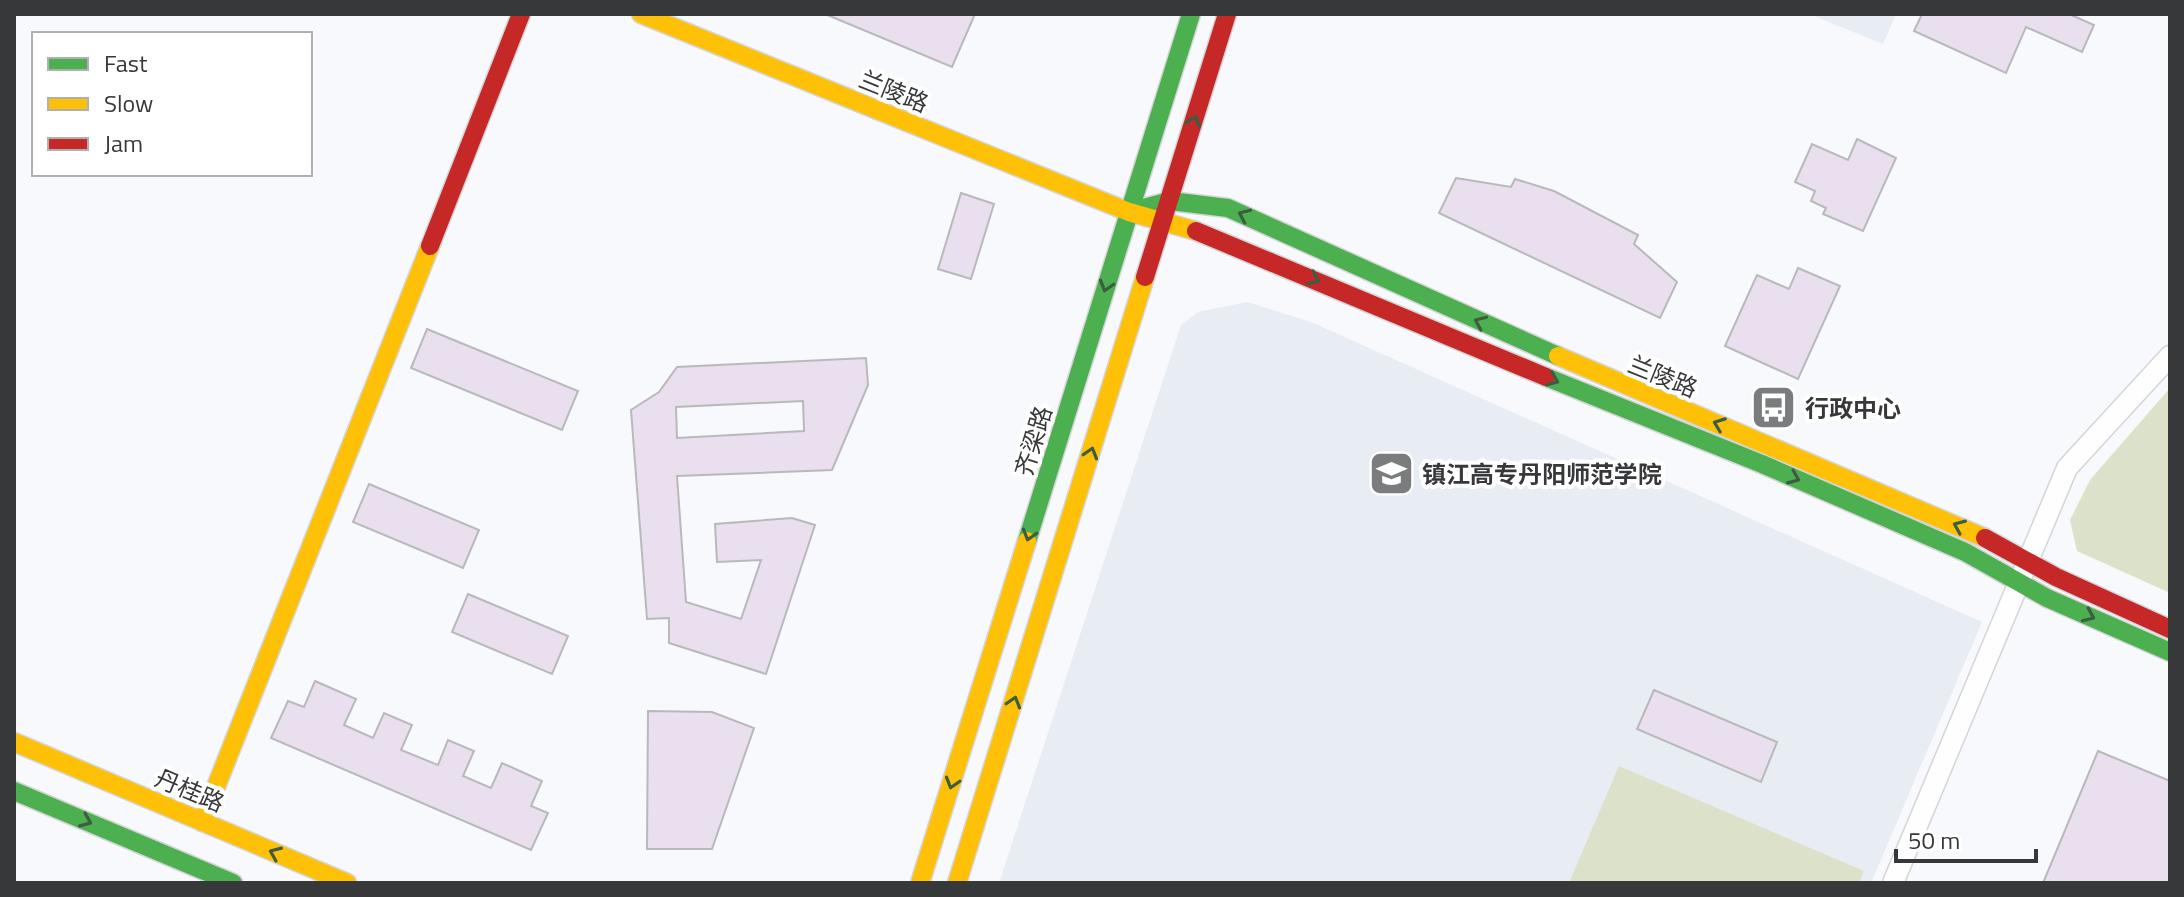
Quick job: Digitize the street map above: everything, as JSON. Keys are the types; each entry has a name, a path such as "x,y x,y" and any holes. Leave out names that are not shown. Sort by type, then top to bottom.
{"street":[{"path":"202,822 521,14"},
{"name":"兰陵路","path":"641,14 1129,212 1219,238 1621,409 1762,464 1965,552 2019,582 2170,652"},
{"name":"齐梁路","path":"920,883 1191,14"},
{"path":"957,883 1227,14"},
{"name":"兰陵路","path":"1129,212 1170,201 1228,208 1631,389 1768,443 1976,533 2028,562 2170,629"},
{"path":"1893,883 2067,468 2170,356"},
{"name":"丹桂路","path":"14,742 347,883"},
{"path":"14,791 233,883"}],"shaded area":[{"path":"1809,14 1896,14 1883,44"},
{"name":"镇江高专丹阳师范学院","path":"1247,302 1311,322 1982,622 1871,883 999,883 1181,325 1198,312"}],"green space":[{"path":"2170,388 2170,593 2077,551 2070,520 2090,480"},
{"path":"1619,766 1864,871 1859,883 1569,883"}],"building":[{"path":"825,14 975,14 952,67"},
{"path":"1922,14 2069,14 2094,25 2082,52 2026,27 2006,73 1914,31"},
{"path":"1857,139 1896,158 1863,231 1823,214 1826,208 1811,201 1815,191 1795,182 1812,144 1848,160"},
{"path":"1456,178 1511,187 1515,179 1554,191 1638,235 1634,244 1677,282 1660,318 1439,213"},
{"path":"961,193 994,204 971,279 938,269"},
{"path":"1798,268 1840,286 1798,379 1725,346 1757,275 1789,289"},
{"path":"427,329 578,391 562,430 411,368"},
{"path":"866,358 868,385 832,470 677,476 686,602 741,619 761,560 717,562 715,524 792,518 815,525 766,674 669,643 669,618 647,619 631,410 659,392 677,367","holes":["803,401 804,431 677,438 676,407"]},
{"path":"369,484 479,530 463,568 353,522"},
{"path":"468,594 568,636 552,674 452,632"},
{"path":"315,681 356,699 344,725 373,738 384,713 412,725 401,750 438,765 448,740 474,751 463,776 491,788 502,763 542,781 531,806 548,813 531,850 271,738 288,701 304,707"},
{"path":"1654,690 1777,742 1761,782 1637,729"},
{"path":"648,711 712,712 754,728 712,849 647,849"},
{"path":"2098,751 2170,781 2170,883 2043,883"}],"traffic: fast":[{"path":"1027,541 1191,14"},
{"path":"1129,212 1170,201 1228,208 1558,356"},
{"path":"1546,377 1762,464 1965,552 2047,598 2170,652"},
{"path":"14,791 233,883"}],"traffic: slow":[{"path":"641,14 1129,212 1196,231"},
{"path":"202,822 430,246"},
{"path":"957,883 1145,277"},
{"path":"1558,356 1985,538"},
{"path":"920,883 1027,541"},
{"path":"14,742 347,883"}],"traffic: jam":[{"path":"430,246 521,14"},
{"path":"1145,277 1227,14"},
{"path":"1196,231 1546,377"},
{"path":"1985,538 2056,577 2170,629"}],"place":[{"name":"行政中心","path":"1774,408"},
{"name":"镇江高专丹阳师范学院","path":"1391,474"}]}
